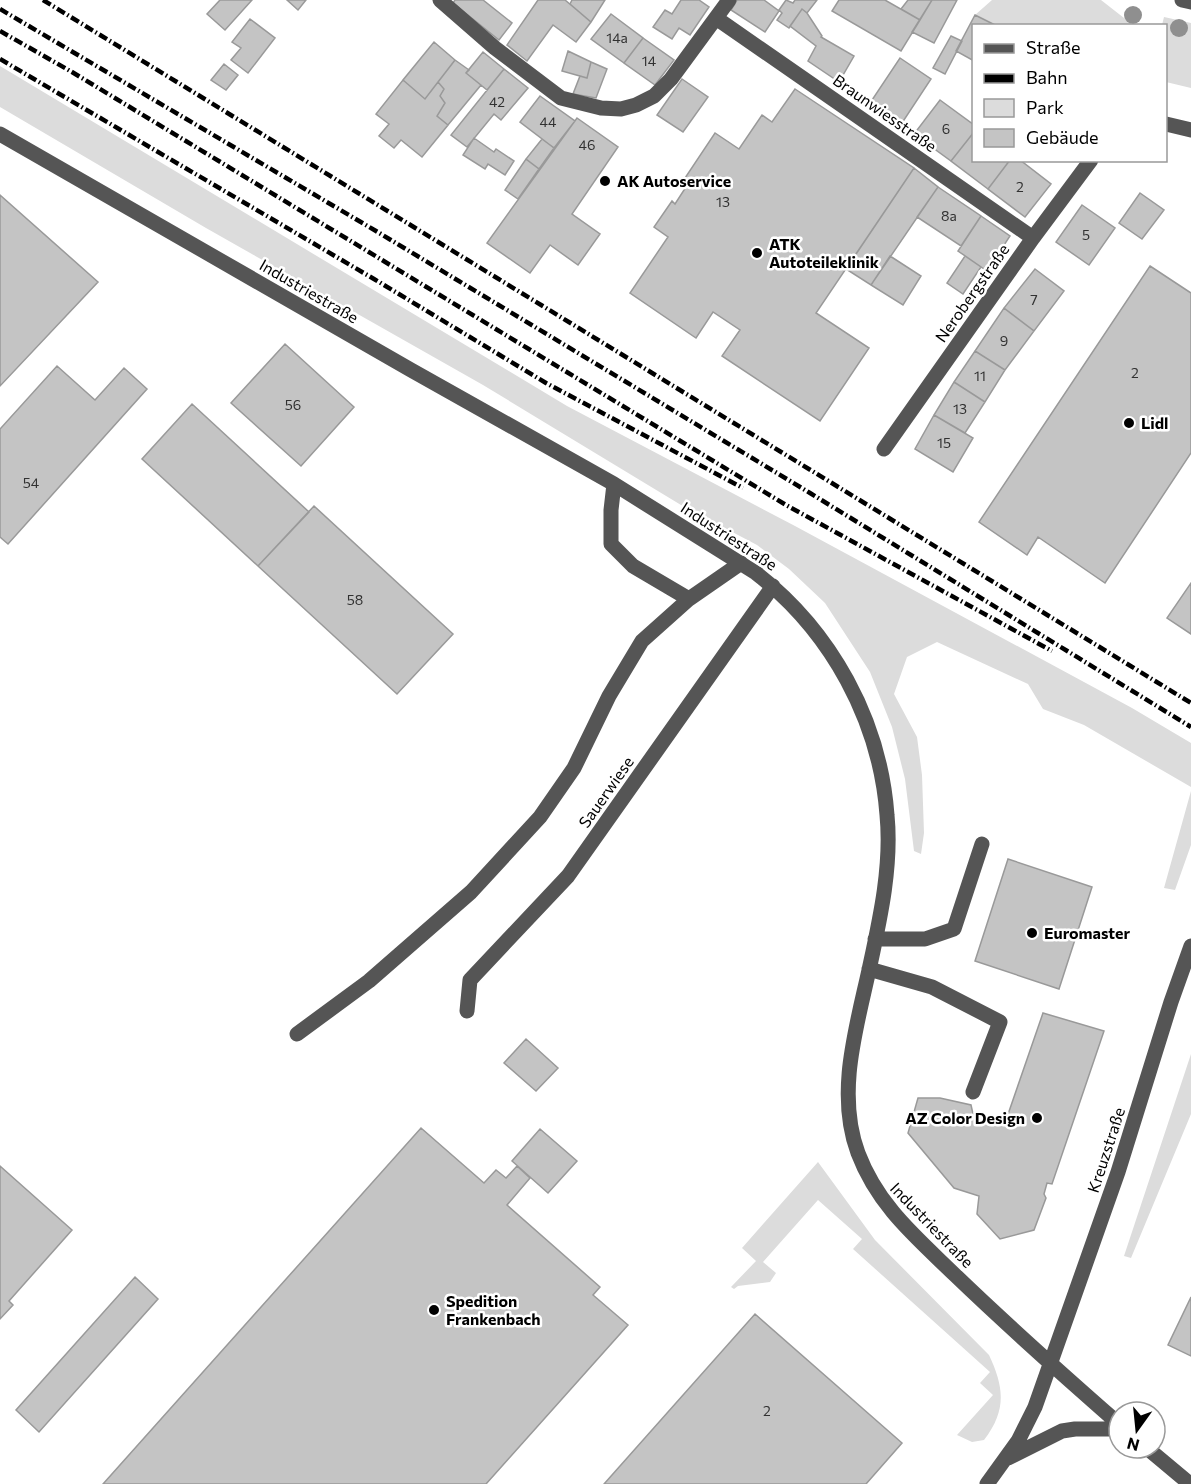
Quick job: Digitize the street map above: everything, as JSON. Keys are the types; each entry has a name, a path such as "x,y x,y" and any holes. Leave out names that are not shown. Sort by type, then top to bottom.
{"street":[{"path":"440,0 495,48 561,98 601,108 621,109 654,96 671,79 729,0"},
{"name":"Braunwiesstraße","path":"716,18 1033,238"},
{"path":"1167,124 1191,130"},
{"name":"Industriestraße","path":"0,134 614,484 741,563 773,586 809,624 829,650 860,705 879,756 888,816 886,873 876,939 852,1049 849,1076 851,1124 857,1150 878,1195 902,1223 990,1309 1107,1413"},
{"name":"Nerobergstraße","path":"884,449 1090,162"},
{"path":"614,484 610,510 611,544 633,566 689,599"},
{"path":"297,1034 369,981 471,892 540,817 574,768 609,696 642,641 689,599 741,563"},
{"name":"Sauerwiese","path":"467,1011 470,980 568,876 773,586"},
{"path":"876,939 925,939 954,929 982,844"},
{"name":"Kreuzstraße","path":"987,1484 1028,1424 1118,1172 1171,1002 1191,946"},
{"path":"869,969 932,987 1000,1022 973,1092"},
{"path":"1006,1459 1062,1431 1107,1429"},
{"path":"1161,1460 1190,1484"}],"green space":[{"path":"992,0 1101,0 1132,24 994,24 975,15"},
{"path":"1164,17 1191,23 1191,88 1167,82 1167,24 1162,24"},
{"path":"0,66 567,406 1132,708 1191,743 1191,787 1084,725 1043,709 1028,684 937,642 907,657 894,694 917,737 922,775 924,833 921,854 914,851 905,779 892,727 870,672 825,603 789,569 757,545 681,505 483,385 206,228 0,107"},
{"path":"1191,791 1191,845 1175,890 1164,888"},
{"path":"1191,1054 1191,1114 1131,1258 1124,1256"},
{"path":"818,1162 875,1240 989,1355 998,1378 1001,1398 997,1419 984,1440 972,1442 957,1435 993,1395 980,1383 990,1372 853,1249 862,1239 818,1200 763,1262 776,1273 770,1282 738,1286 734,1289 731,1287 756,1261 742,1248"}],"building":[{"path":"220,0 252,0 225,30 207,14"},
{"path":"287,0 306,0 298,10"},
{"path":"455,0 483,0 512,23 499,40 453,3"},
{"path":"538,0 565,0 591,22 576,42 553,25 527,61 507,45"},
{"path":"572,0 605,0 591,22 570,4"},
{"path":"681,0 699,0 709,7 690,35 679,28 672,39 653,27 665,10 672,14"},
{"path":"737,0 764,0 779,11 765,32 731,10"},
{"path":"786,0 793,3 795,0 817,0 807,13 802,9 789,28 777,20 782,13 779,10"},
{"path":"839,0 885,0 920,20 901,51 832,11"},
{"path":"908,0 932,0 920,20 901,9"},
{"path":"932,0 957,0 934,43 912,32"},
{"path":"802,9 807,13 821,37 854,56 839,82 808,61 816,46 790,26"},
{"path":"611,14 643,38 624,63 591,39"},
{"path":"975,15 993,24 972,24 972,60 956,51"},
{"path":"250,19 275,38 248,73 231,60 241,48 232,42"},
{"path":"951,36 962,41 945,74 933,68"},
{"path":"643,38 674,60 655,85 624,63"},
{"path":"434,42 455,60 425,99 403,80"},
{"path":"568,51 591,62 587,78 562,71"},
{"path":"483,52 504,69 487,90 466,73"},
{"path":"900,58 931,79 902,123 870,103"},
{"path":"455,60 469,70 466,73 481,85 448,125 437,116 445,103 440,96 444,89 438,82"},
{"path":"591,62 607,69 596,98 573,94 580,76 587,78"},
{"path":"224,64 238,75 226,90 211,80"},
{"path":"504,69 528,88 501,120 494,114 467,147 451,135"},
{"path":"682,79 708,97 683,132 657,115"},
{"path":"403,80 425,99 438,82 444,89 440,96 445,103 437,116 448,125 422,157 401,140 394,148 379,136 389,124 376,114"},
{"name":"ATK Autoteileklinik","path":"795,89 914,168 816,313 869,348 820,421 722,356 740,330 713,312 696,338 630,293 668,237 654,227 672,201 675,204 686,187 681,184 715,133 739,149 762,115 772,122"},
{"path":"540,96 575,121 554,148 520,122"},
{"path":"940,100 972,124 972,135 951,161 914,134"},
{"path":"577,118 618,147 572,214 600,234 578,265 550,245 530,273 487,243"},
{"path":"972,135 972,162 1008,162 988,189 951,161"},
{"path":"474,138 494,152 496,149 514,161 505,175 488,164 485,169 463,155"},
{"path":"542,139 554,148 539,169 526,159"},
{"path":"526,159 539,169 518,199 505,190"},
{"path":"1008,162 1023,162 1051,184 1025,217 988,189"},
{"path":"914,168 938,187 871,285 846,269"},
{"path":"938,187 981,216 961,246 917,217"},
{"path":"1140,193 1164,210 1142,239 1119,223"},
{"path":"0,195 98,282 0,386"},
{"path":"1082,205 1115,228 1089,265 1056,242"},
{"path":"981,216 1010,236 987,271 958,251"},
{"path":"890,256 921,276 903,305 871,285"},
{"path":"965,256 981,267 963,294 947,283"},
{"path":"1150,266 1191,293 1191,453 1105,583 1038,537 1027,555 979,522"},
{"path":"1035,269 1064,291 1034,331 1004,308"},
{"path":"1004,308 1034,331 1005,370 975,351"},
{"path":"285,344 354,407 301,466 231,403"},
{"path":"975,351 1005,370 985,402 954,382"},
{"path":"57,366 95,400 124,368 147,389 8,544 0,537 0,429"},
{"path":"954,382 985,402 965,433 934,415"},
{"path":"192,404 309,512 258,566 142,459"},
{"path":"934,415 973,438 953,472 915,449"},
{"path":"314,506 453,634 397,694 258,566"},
{"path":"1191,583 1191,634 1167,618"},
{"path":"1008,859 1092,887 1059,989 975,961"},
{"path":"1043,1013 1104,1031 1052,1184 1047,1183 1044,1194 1046,1198 1034,1230 1000,1239 977,1214 979,1196 954,1188 908,1133 918,1098 940,1098 971,1105 973,1114 1005,1123"},
{"path":"526,1039 558,1068 536,1091 504,1063"},
{"name":"Spedition Frankenbach","path":"421,1128 484,1183 496,1170 506,1178 517,1166 530,1178 507,1205 600,1287 593,1295 628,1325 486,1484 103,1484"},
{"path":"540,1129 577,1161 548,1193 512,1161"},
{"path":"0,1166 72,1230 9,1301 13,1305 0,1319"},
{"path":"135,1277 158,1299 39,1432 16,1410"},
{"path":"1191,1297 1191,1356 1168,1345"},
{"path":"755,1314 902,1443 866,1484 604,1484"}],"railway":[{"path":"43,0 1191,703"},
{"path":"0,9 376,231 810,493 1191,727"},
{"path":"0,31 72,72 786,505 1052,651"},
{"path":"0,59 546,383 743,488"}],"place":[{"name":"AK Autoservice","path":"605,181"},
{"name":"ATK Autoteileklinik","path":"757,253"},
{"name":"Lidl","path":"1129,423"},
{"name":"Euromaster","path":"1032,933"},
{"name":"AZ Color Design","path":"1037,1118"},
{"name":"Spedition Frankenbach","path":"434,1310"}]}
